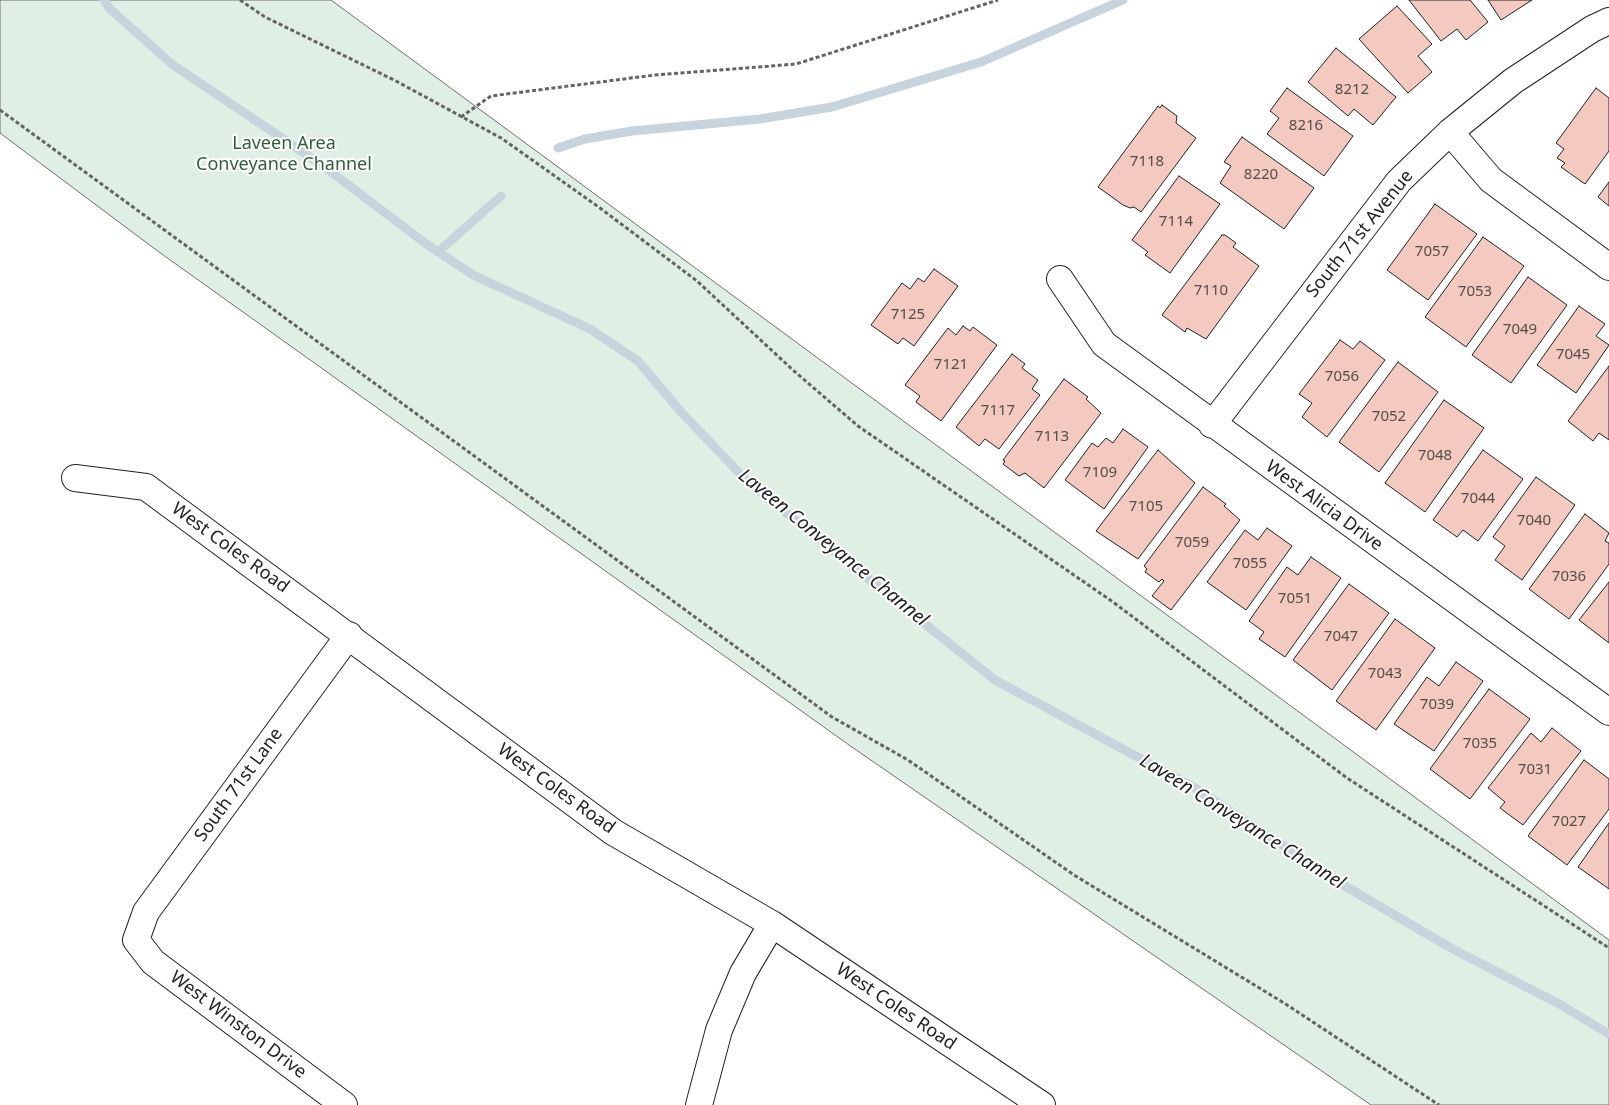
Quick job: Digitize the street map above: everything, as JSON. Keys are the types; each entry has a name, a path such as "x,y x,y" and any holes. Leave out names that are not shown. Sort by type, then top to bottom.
{"street":[{"name":"South 71st Avenue","path":"1212,424 1399,181 1450,132 1513,81 1592,29 1609,21"},
{"path":"1450,132 1491,180 1609,268"},
{"name":"West Alicia Drive","path":"1060,279 1104,344 1609,712"},
{"name":"West Coles Road","path":"75,478 146,488 349,635 613,832 772,924 1042,1105"},
{"name":"South 71st Lane","path":"136,940 146,912 349,635"},
{"path":"699,1105 719,1030 743,973 772,924"},
{"name":"West Winston Drive","path":"136,940 153,962 344,1105"}],"path":[{"path":"240,0 264,17 396,81 501,138 697,282 794,371 858,426 1113,602 1346,778 1609,948"},
{"path":"461,117 491,96 655,75 796,64 998,0"},
{"path":"0,110 832,717 908,760 1074,875 1284,1003 1439,1105"}],"green space":[{"name":"Laveen Area Conveyance Channel","path":"0,0 331,0 1609,940 1609,1105 1371,1105 849,745 159,252 0,133"}],"building":[{"path":"1409,0 1470,0 1488,22 1466,40 1457,29 1441,41"},
{"path":"1488,0 1532,0 1501,20"},
{"path":"1397,6 1432,44 1418,56 1432,72 1408,93 1359,39"},
{"path":"1336,48 1396,97 1373,125 1354,109 1348,116 1308,82"},
{"path":"1287,88 1353,136 1324,176 1267,134 1279,118 1270,111"},
{"path":"1596,88 1609,98 1609,151 1585,184 1561,167 1565,163 1557,158 1564,149 1556,143"},
{"path":"1162,105 1177,116 1176,123 1196,138 1141,212 1134,207 1130,208 1123,205 1098,187 1158,106 1160,108"},
{"path":"1242,137 1314,188 1284,229 1220,183 1231,166 1224,162"},
{"path":"1179,176 1220,204 1170,273 1145,255 1148,252 1132,240"},
{"path":"1609,182 1609,206 1598,197"},
{"path":"1435,204 1477,234 1428,300 1387,270"},
{"path":"1222,235 1236,243 1233,247 1259,266 1206,339 1187,328 1185,332 1162,315"},
{"path":"1483,237 1524,266 1466,347 1425,317"},
{"path":"934,269 958,286 914,346 903,338 898,344 871,325 902,283 910,289 918,278 924,282"},
{"path":"1528,277 1567,305 1511,383 1472,355"},
{"path":"1579,306 1605,324 1596,336 1609,345 1576,393 1537,365"},
{"path":"963,326 970,331 973,327 997,345 941,421 916,402 920,396 905,385 948,328 956,335"},
{"path":"1340,340 1353,349 1360,341 1385,360 1327,437 1302,417 1312,403 1299,394"},
{"path":"1012,354 1025,364 1022,368 1038,380 1032,389 1040,395 999,449 985,439 979,446 956,427"},
{"path":"1398,362 1438,392 1379,472 1339,442"},
{"path":"1609,366 1609,440 1599,433 1593,441 1568,421"},
{"path":"1064,379 1088,397 1086,399 1101,413 1044,488 1025,473 1019,476 1003,464 1005,461 1003,460"},
{"path":"1444,400 1484,428 1425,512 1385,483"},
{"path":"1123,429 1148,447 1104,509 1065,480 1092,443 1098,447 1106,438 1113,443"},
{"path":"1158,450 1195,483 1138,559 1096,531"},
{"path":"1483,450 1523,479 1478,541 1463,530 1457,537 1433,520"},
{"path":"1536,477 1575,505 1522,580 1495,560 1505,546 1493,537"},
{"path":"1203,487 1226,504 1224,506 1240,520 1171,610 1152,596 1164,581 1162,579 1159,582 1145,572 1147,569 1144,566"},
{"path":"1585,514 1609,533 1605,541 1609,543 1609,564 1569,619 1529,589"},
{"path":"1267,528 1292,546 1246,610 1207,582 1245,530 1258,540"},
{"path":"1311,557 1341,578 1285,657 1259,639 1264,632 1249,621 1287,567 1298,575"},
{"path":"1609,582 1609,643 1579,620"},
{"path":"1349,584 1389,613 1332,690 1293,660"},
{"path":"1395,619 1435,648 1376,730 1336,701"},
{"path":"1456,662 1483,681 1434,751 1394,724 1427,677 1439,686"},
{"path":"1489,689 1530,719 1470,799 1430,769"},
{"path":"1552,728 1581,751 1523,825 1500,808 1505,802 1488,788 1531,733 1541,742"},
{"path":"1584,760 1609,779 1609,809 1567,865 1528,836"},
{"path":"1609,823 1609,889 1578,867"}],"waterway":[{"name":"Laveen Conveyance Channel","path":"104,0 110,9 173,65 322,165 425,243 473,275 590,329 638,361 682,413 750,484 995,680 1195,788 1345,886 1451,948 1561,1005 1609,1034"},
{"path":"558,148 585,139 632,131 760,119 832,107 981,62 1123,0"},
{"path":"438,252 501,196"}]}
